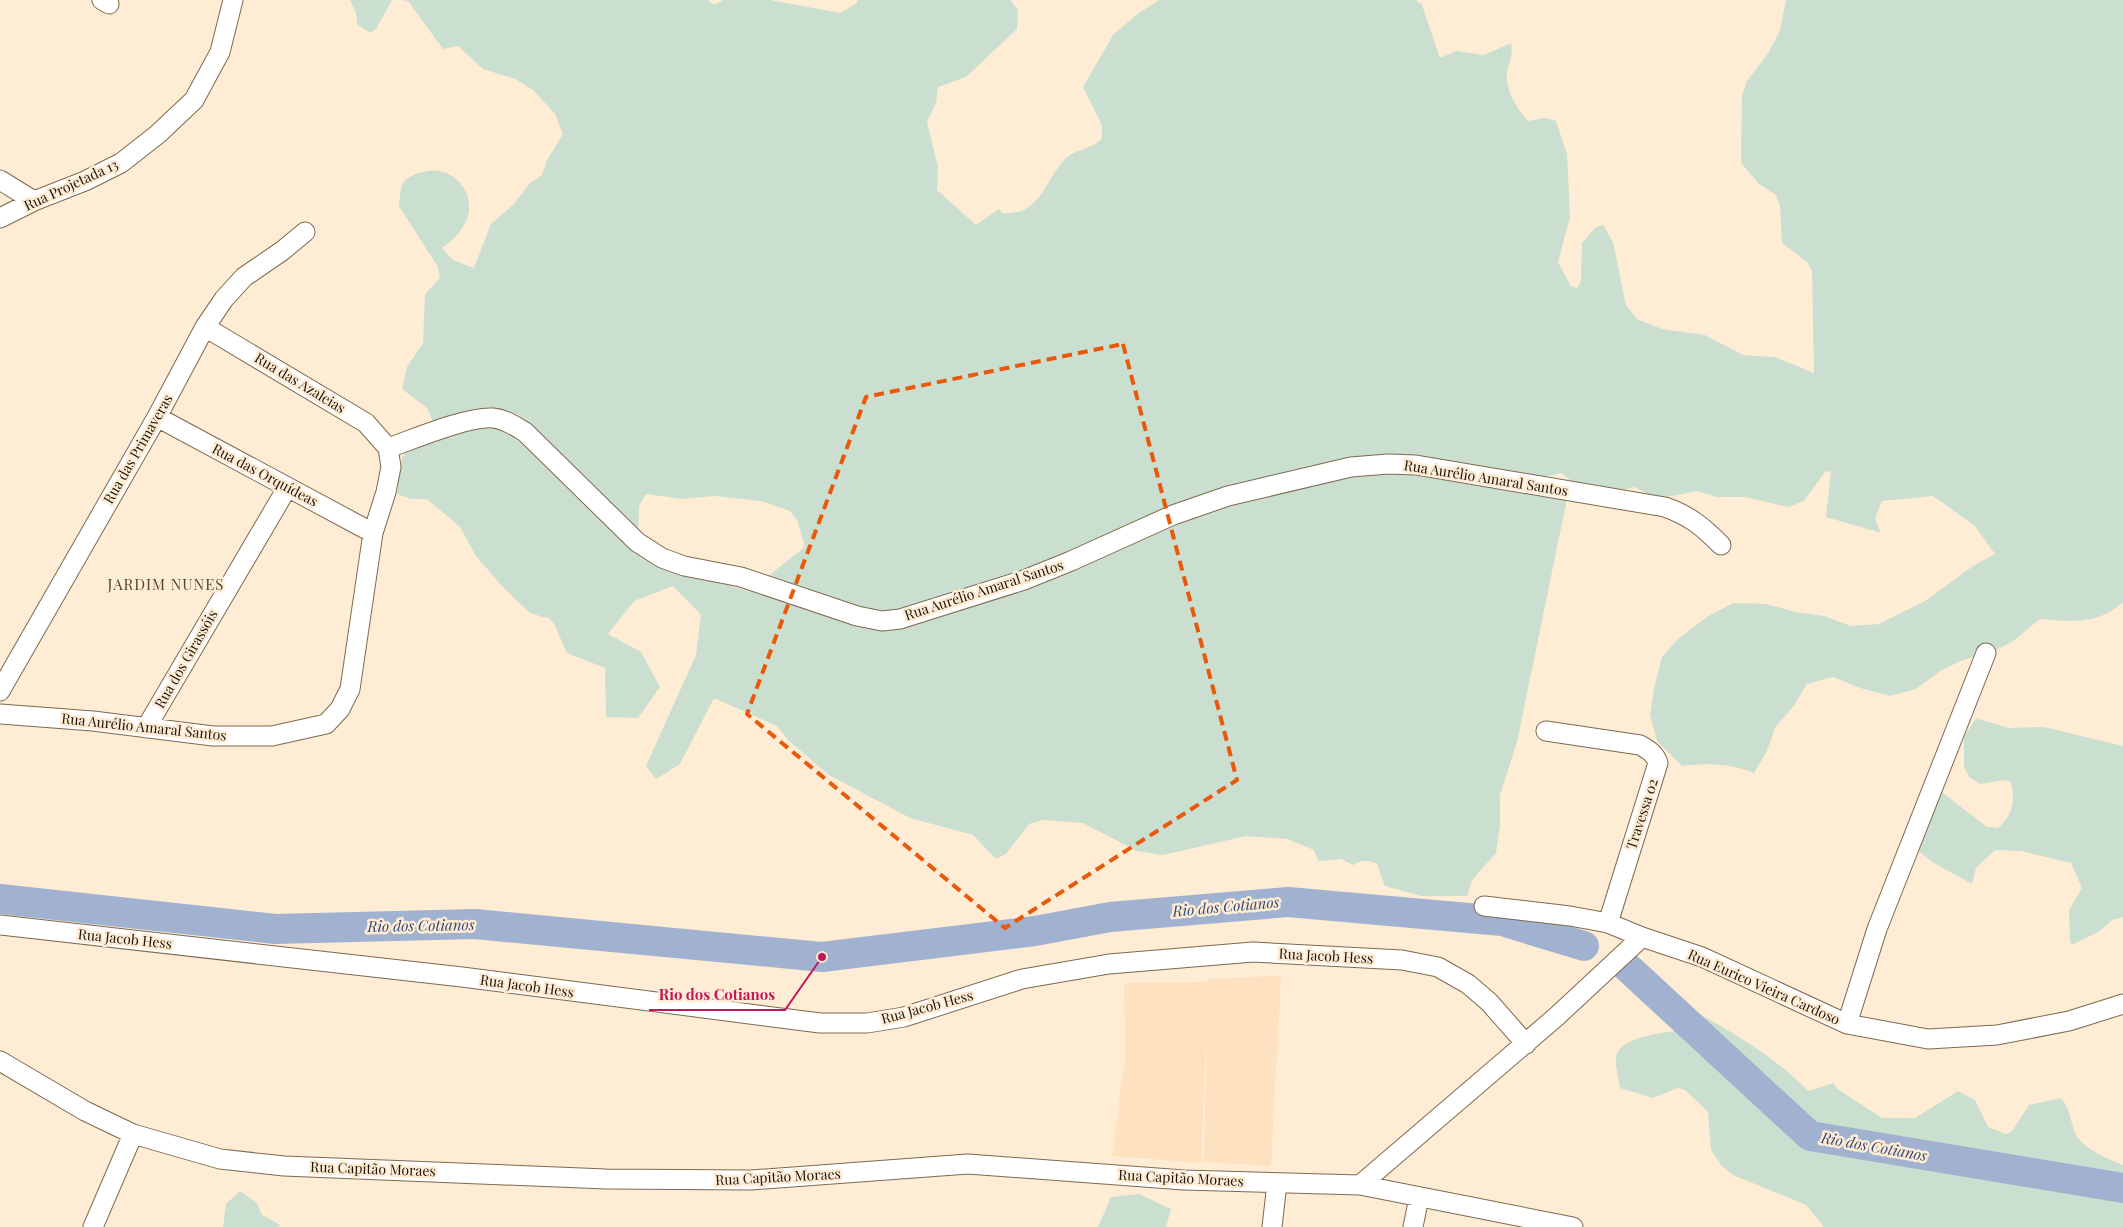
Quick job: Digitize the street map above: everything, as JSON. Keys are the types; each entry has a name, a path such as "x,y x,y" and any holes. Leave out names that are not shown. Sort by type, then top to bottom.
{"street":[{"name":"Rua Projetada 13","path":"0,218 34,201 85,182 121,163 158,134 194,100 220,52 233,0"},
{"path":"0,180 34,201"},
{"name":"Rua das Primaveras","path":"0,691 157,418 205,327 224,299 244,277 282,251 305,232"},
{"name":"Rua das Azaleias","path":"205,327 366,422 388,448"},
{"name":"Rua das Orquídeas","path":"157,418 373,532"},
{"name":"Rua Aurélio Amaral Santos","path":"0,714 93,720 213,736 272,736 326,724 340,709 350,689 373,532 392,467 388,448 478,418 495,418 525,432 637,542 662,558 684,566 741,577 857,616 882,620 900,619 1024,580 1173,515 1228,496 1351,467 1388,464 1426,466 1664,508 1682,513 1698,522 1721,545"},
{"name":"Rua dos Girassóis","path":"146,728 287,488"},
{"path":"1847,1024 1877,929 1986,653"},
{"name":"Travessa 02","path":"1546,731 1640,745 1650,750 1658,763 1608,923"},
{"name":"Rua Eurico Vieira Cardoso","path":"1484,906 1570,916 1608,923 1642,937 1702,957 1847,1024 1928,1039 1997,1035 2070,1021 2123,1004"},
{"name":"Rua Jacob Hess","path":"0,925 462,977 820,1023 867,1023 904,1017 1022,979 1109,964 1253,952 1402,960 1438,967 1468,984 1489,1002 1526,1044"},
{"path":"1360,1185 1526,1044 1642,937"},
{"name":"Rua Capitão Moraes","path":"0,1061 86,1111 133,1134 220,1159 284,1166 606,1179 751,1180 968,1164 1184,1180 1360,1185 1573,1227"},
{"path":"93,1227 133,1134"},
{"path":"1272,1227 1277,1183"},
{"path":"1413,1227 1419,1197"}],"highlighted area":[{"path":"1123,344 1237,780 1005,928 747,714 866,397"}],"shaded area":[{"path":"1281,976 1271,1166 1204,1162 1207,1016 1201,1163 1112,1156 1125,1058 1124,983 1207,982 1208,979"}],"green space":[{"path":"350,0 392,0 376,29 370,33 357,24 356,13"},
{"path":"402,0 709,0 710,3 716,4 723,0 770,0 840,13 857,3 858,0 1010,0 1018,10 1017,29 966,77 938,87 936,103 927,122 938,167 937,190 976,225 999,209 1002,213 1026,209 1041,195 1066,158 1098,142 1102,138 1102,125 1083,87 1113,35 1136,15 1159,0 1416,0 1422,5 1440,58 1456,51 1484,55 1511,43 1512,51 1507,80 1516,106 1528,121 1545,118 1556,121 1567,154 1570,217 1558,262 1571,286 1577,288 1581,281 1582,243 1596,227 1603,225 1613,242 1626,305 1637,319 1662,329 1705,335 1743,355 1775,357 1814,373 1812,271 1807,262 1782,243 1780,206 1776,195 1759,184 1741,163 1742,95 1747,81 1767,55 1780,31 1786,0 2123,0 2123,602 2104,615 2094,618 2073,621 2040,619 2012,642 1989,653 1963,660 1940,671 1916,689 1890,696 1860,688 1833,677 1807,684 1793,707 1776,726 1766,753 1754,773 1736,767 1718,765 1682,766 1657,741 1650,715 1654,688 1662,657 1679,638 1707,617 1733,603 1765,604 1796,612 1824,616 1851,626 1879,624 1925,601 1973,566 1995,554 1974,525 1933,496 1882,501 1875,519 1881,533 1826,517 1831,471 1825,472 1804,501 1788,507 1745,497 1716,497 1698,491 1656,499 1635,487 1613,492 1585,492 1561,473 1537,479 1567,499 1517,742 1500,795 1500,826 1496,853 1472,880 1467,896 1421,896 1385,886 1377,864 1365,861 1353,865 1341,859 1318,861 1314,850 1287,839 1246,836 1163,855 1137,851 1083,823 1042,820 1029,824 1006,854 996,859 973,835 910,818 829,775 788,740 777,726 714,698 680,764 656,779 646,766 696,655 701,615 673,586 634,601 608,634 641,652 660,687 638,718 606,717 605,668 567,653 554,624 548,617 530,613 502,586 476,556 460,527 427,499 411,499 397,494 402,458 409,447 438,433 427,408 402,389 407,367 423,343 425,294 440,278 438,267 399,206 402,185 415,174 434,171 444,172 460,182 468,199 467,219 450,242 442,248 453,260 474,268 491,224 513,205 530,183 542,175 547,160 563,134 555,114 533,90 515,79 483,69 458,46 443,49 408,1","holes":["646,494 682,499 715,496 761,501 790,511 798,522 805,547 749,591 671,570 638,538 639,506"]},
{"path":"1976,718 2008,728 2044,727 2123,746 2123,917 2112,920 2100,931 2074,944 2070,943 2069,910 2082,888 2071,863 2021,851 1995,850 1976,868 1972,884 1932,862 1913,846 1934,786 1987,827 1998,828 2010,813 2013,802 2011,782 2005,780 1980,784 1969,777 1964,767 1964,737"},
{"path":"1696,1012 1769,1057 1808,1091 1834,1083 1836,1088 1882,1118 1915,1118 1958,1091 1975,1100 1988,1127 2006,1134 2012,1131 2029,1105 2061,1098 2069,1111 2079,1140 2097,1153 2123,1165 2123,1227 1824,1227 1806,1205 1733,1175 1722,1166 1711,1150 1708,1112 1685,1090 1678,1088 1653,1098 1620,1088 1616,1057 1620,1049 1628,1043 1650,1035 1696,1029"},
{"path":"240,1191 257,1203 262,1215 281,1225 276,1227 223,1227 226,1204"},
{"path":"1139,1194 1171,1209 1166,1227 1098,1227 1111,1197"}],"waterway":[{"name":"Rio dos Cotianos","path":"0,899 275,929 475,924 822,957 1035,931 1110,917 1288,902 1502,921 1584,946"},
{"name":"Rio dos Cotianos","path":"1627,967 1810,1136 2123,1188"}],"place":[{"name":"Rio dos Cotianos","path":"822,957"}],"district":[{"name":"JARDIM NUNES","path":"166,585"}]}
